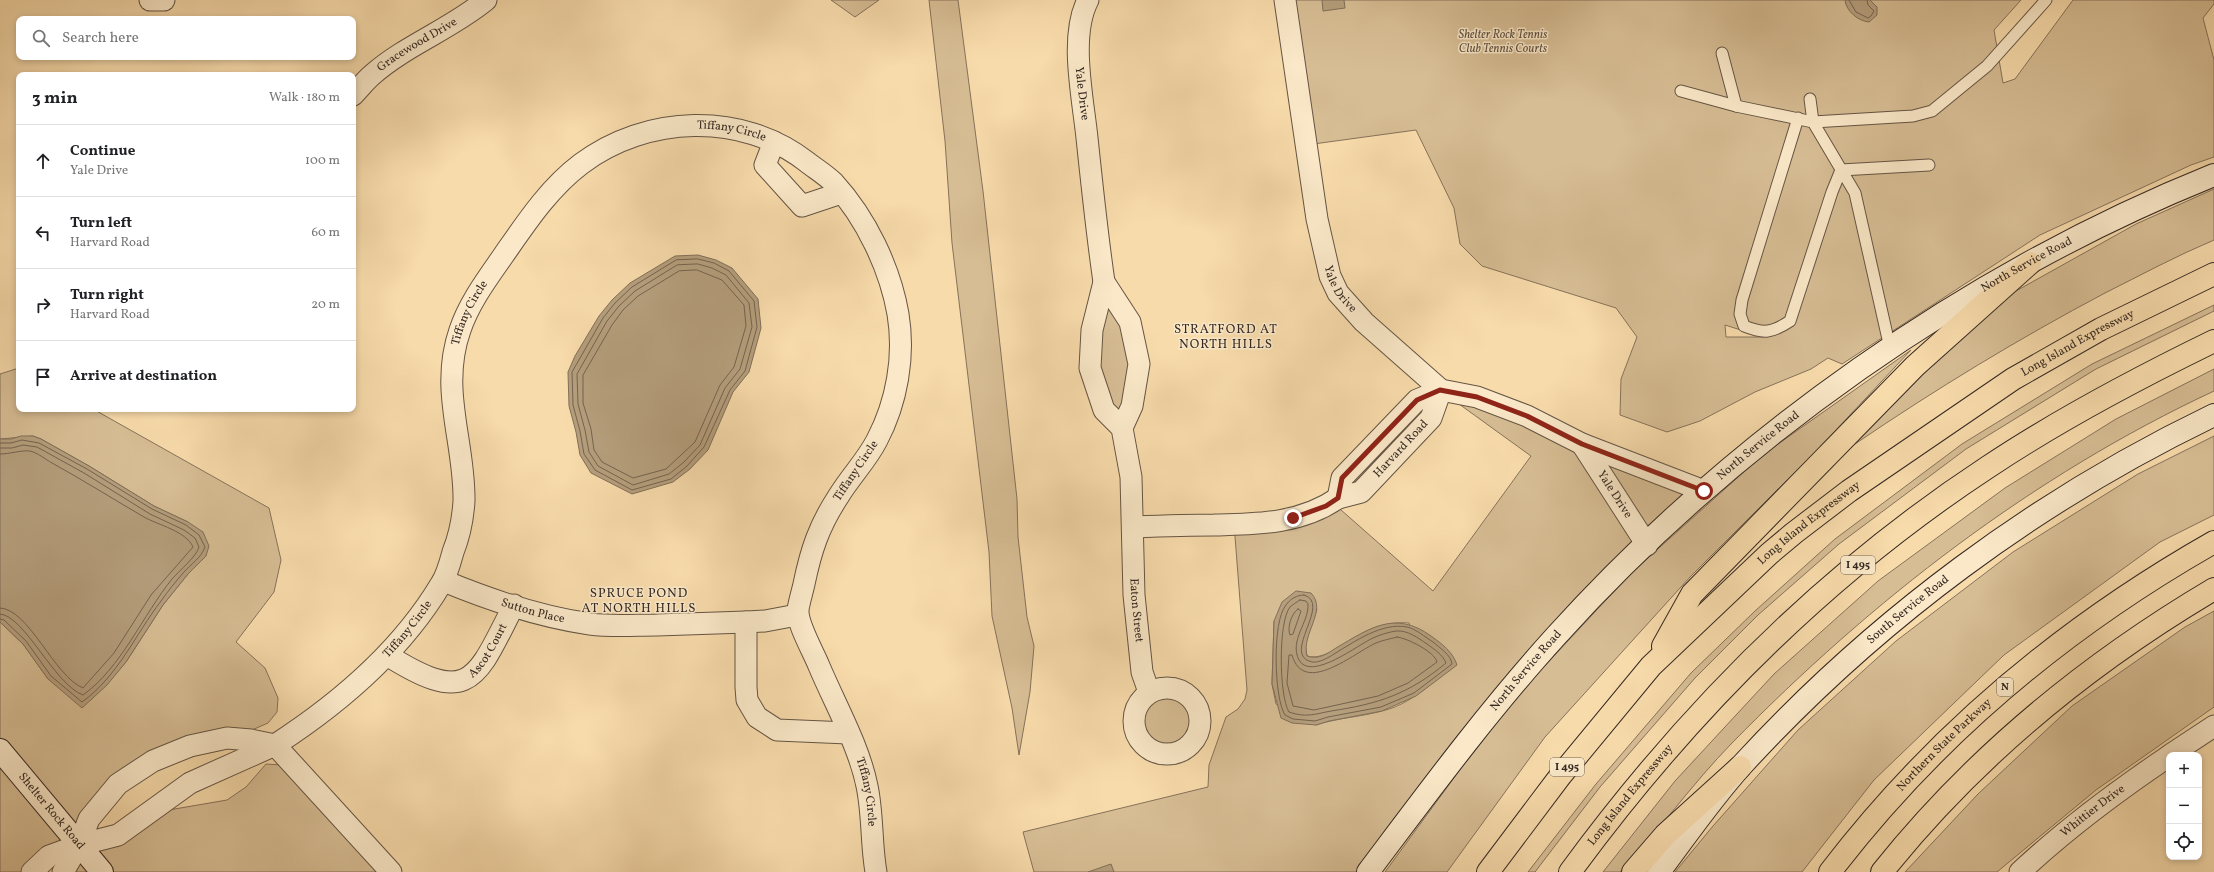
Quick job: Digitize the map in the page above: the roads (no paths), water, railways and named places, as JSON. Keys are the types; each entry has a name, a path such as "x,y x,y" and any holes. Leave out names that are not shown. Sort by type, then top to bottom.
{"highway":[{"path":"1651,666 1692,594 1910,371 2030,263"},
{"name":"Long Island Expressway","path":"1488,872 1561,775 1651,666 1794,533 1849,491 2013,379 2071,345 2138,310 2214,274"},
{"name":"Long Island Expressway","path":"1570,872 1640,782 1706,706 1777,635 1848,573 1926,512 2014,450 2100,398 2214,341"},
{"name":"Northern State Parkway","path":"1830,872 1904,785 2001,690 2081,627 2109,607 2214,542"},
{"path":"1882,872 1953,792 2043,709 2080,679 2134,640 2214,588"},
{"path":"1633,872 1665,835 1740,767"}],"main road":[{"name":"North Service Road","path":"1368,872 1457,754 1513,685 1604,585 1704,491 1805,409 1890,348 1973,296 2030,263 2148,204 2214,175"},
{"name":"South Service Road","path":"1659,872 1740,767 1834,673 1904,613 1961,568 2076,490 2159,442 2214,415"},
{"name":"Shelter Rock Road","path":"0,750 102,872"}],"street":[{"path":"150,0 164,0"},
{"name":"Gracewood Drive","path":"356,93 372,75 393,60 486,0"},
{"name":"Yale Drive","path":"1088,0 1080,26 1079,56 1096,227 1104,282 1092,330 1090,368 1104,410 1122,428 1132,406 1139,364 1130,322 1104,282"},
{"name":"Yale Drive","path":"1285,0 1317,219 1330,276 1338,293 1364,322 1440,390 1477,397 1527,416 1582,444 1704,491"},
{"name":"Tiffany Circle","path":"32,872 49,856 80,845 118,835 190,784 275,745 330,707 387,655 403,638 444,580 456,544 464,504 461,460 452,406 450,373 459,330 478,292 531,216 560,183 580,164 603,149 643,132 687,126 716,126 755,134 774,142 800,156 832,181 860,217 881,259 891,286 899,316 900,366 889,413 876,443 838,497 814,543 797,615 859,756 868,790 876,872"},
{"path":"774,142 765,165 802,206 841,192"},
{"name":"Harvard Road","path":"1133,527 1266,523 1293,518 1326,506 1338,498 1342,478 1411,405 1417,400 1440,390"},
{"path":"1122,428 1133,488 1133,527"},
{"name":"Yale Drive","path":"1582,444 1647,545"},
{"name":"Eaton Street","path":"1133,527 1134,595 1142,672 1149,692"},
{"name":"Sutton Place","path":"444,580 474,593 514,605 556,617 592,624 631,625 746,622 797,615"},
{"name":"Ascot Court","path":"387,655 442,683 456,684 476,674 486,661 514,605"},
{"path":"746,622 747,700 757,717 777,730 848,733"},
{"name":"Whittier Drive","path":"2174,752 2214,726"},
{"path":"62,872 80,845 89,819 118,784 153,761 190,746 227,738 251,740 275,745 391,872"},
{"name":"Whittier Drive","path":"2020,872 2041,852 2127,784 2166,757"}],"lane":[{"path":"1681,91 1736,106 1813,122 1913,116 1932,111 1987,66 2046,0"},
{"path":"1722,53 1736,106"},
{"path":"1810,99 1813,122 1854,194 1890,348"},
{"path":"1798,118 1742,300 1740,314 1744,326 1757,331 1774,331 1790,320 1832,192 1841,170"},
{"path":"1841,170 1929,165"}],"water":[{"path":"1322,0 1344,0 1345,8 1323,11"},
{"path":"1845,0 1870,0 1877,7 1877,15 1869,22 1861,20 1850,12"},
{"path":"698,255 716,260 732,268 758,299 761,328 749,372 733,392 708,450 690,469 673,482 632,494 591,473 580,455 569,406 568,372 575,356 599,316 612,300 630,283 675,256"},
{"path":"21,436 33,436 41,439 89,466 154,506 188,522 203,532 209,546 206,556 188,574 163,605 126,662 107,685 82,708 48,679 23,644 0,622 0,439 11,439"},
{"path":"1296,591 1311,593 1317,607 1316,615 1307,639 1307,656 1322,656 1360,634 1383,625 1394,623 1406,624 1418,628 1431,636 1450,652 1457,665 1416,696 1382,711 1329,721 1316,725 1292,723 1281,718 1272,684 1274,621 1282,602"},
{"path":"1111,864 1114,872 1088,872"}],"district":[{"name":"STRATFORD AT NORTH HILLS","path":"1226,338"},
{"name":"SPRUCE POND AT NORTH HILLS","path":"639,602"}],"park label":[{"name":"Shelter Rock Tennis Club Tennis Courts","path":"1503,42"}]}
